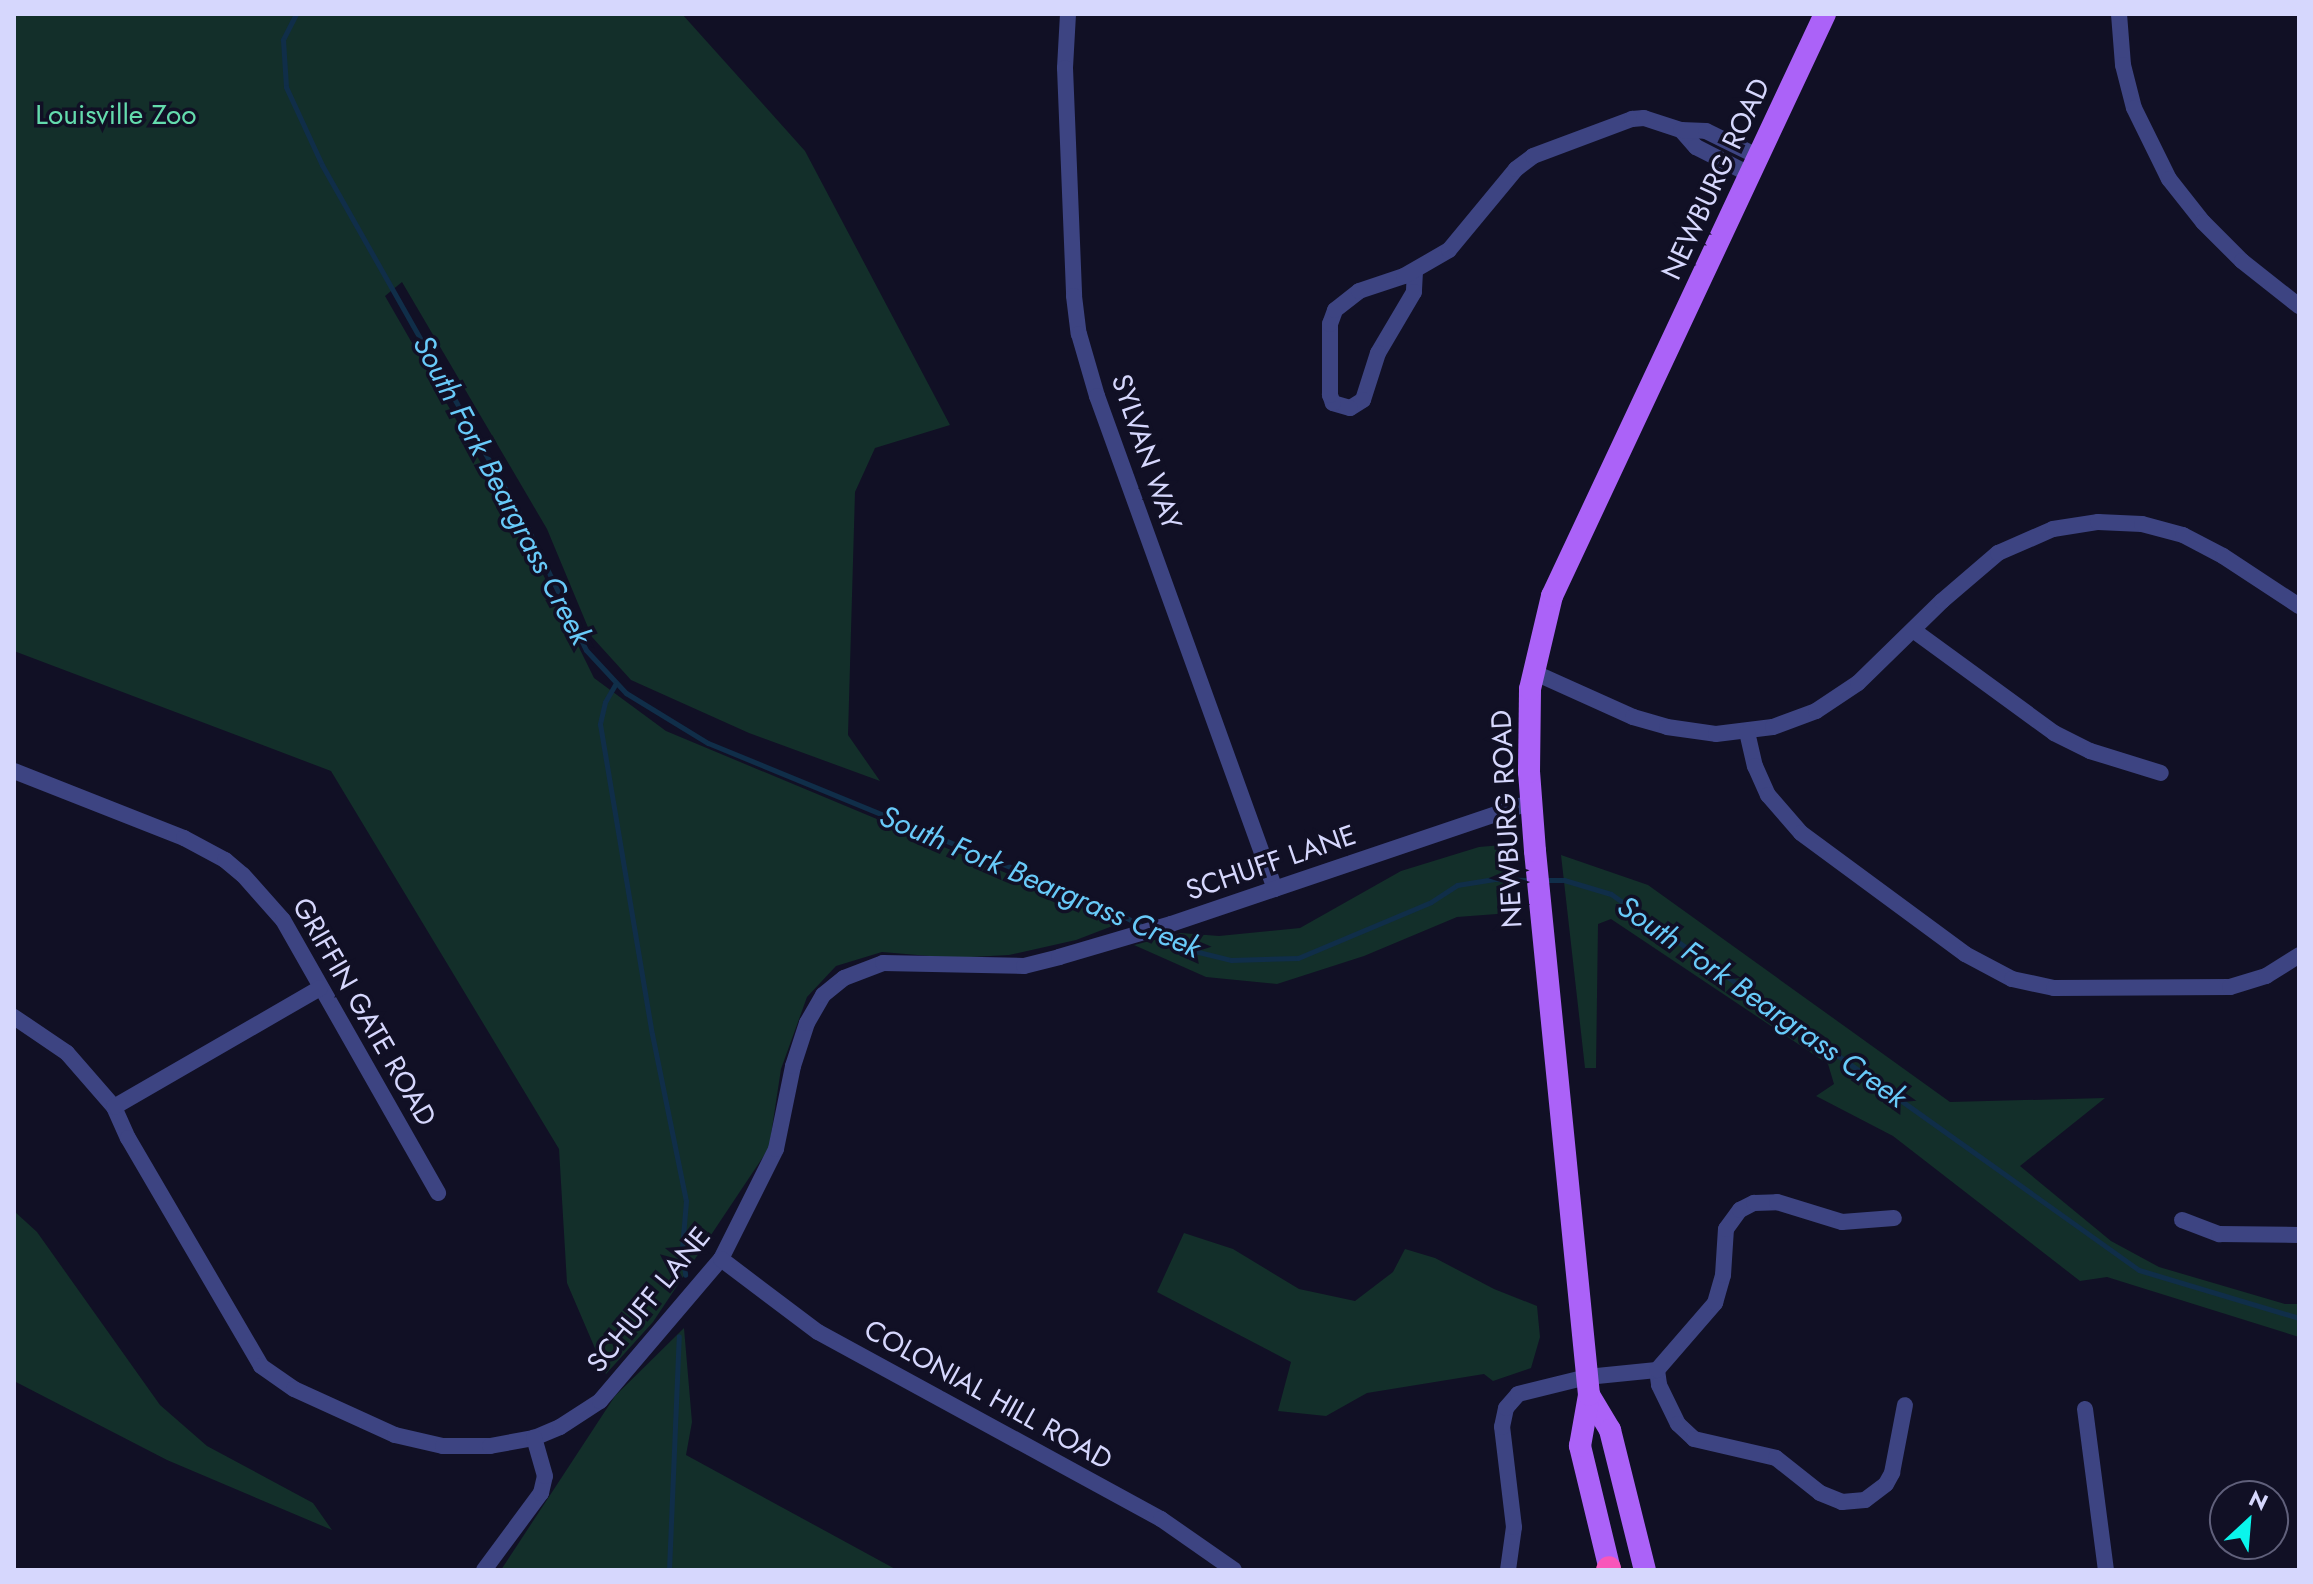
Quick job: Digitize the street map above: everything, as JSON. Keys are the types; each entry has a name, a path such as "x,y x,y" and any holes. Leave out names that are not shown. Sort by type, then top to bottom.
{"main road":[{"name":"NEWBURG ROAD","path":"1609,1569 1580,1446 1588,1386 1535,851 1528,721 1533,672 1552,596 1825,14"},
{"name":"NEWBURG ROAD","path":"1588,1386 1610,1430 1645,1570"}],"street":[{"name":"SYLVAN WAY","path":"1068,14 1065,68 1074,296 1079,334 1097,396 1275,889"},
{"path":"2119,14 2123,65 2134,108 2169,179 2203,222 2242,261 2299,306"},
{"path":"1415,271 1414,292 1378,353 1363,400 1350,408 1339,407 1330,395 1330,324 1335,310 1359,291 1415,271 1449,250 1516,169 1533,156 1632,119 1658,120 1681,130 1706,131 1755,166"},
{"path":"1533,672 1633,717 1667,727 1716,734 1747,732 1800,717 1858,683 1978,568 2007,548 2053,529 2098,522 2142,524 2183,535 2223,556 2299,606"},
{"path":"1913,630 2054,733 2090,751 2161,773"},
{"path":"1747,732 1755,766 1768,795 1801,833 1965,954 2012,979 2054,988 2230,987 2266,976 2299,955"},
{"name":"GRIFFIN GATE ROAD","path":"14,771 184,838 225,860 264,896 283,920 438,1193"},
{"name":"SCHUFF LANE","path":"14,1017 67,1053 114,1107 128,1138 254,1355 279,1380 376,1428 419,1442 470,1448 534,1438 560,1427 600,1401 721,1259 776,1149 793,1066 807,1023 832,986 855,971 883,963 1024,966 1171,924 1532,802"},
{"path":"114,1107 320,988"},
{"path":"1508,1570 1514,1527 1502,1427 1506,1408 1518,1394 1528,1389 1588,1386 1657,1370 1715,1303 1723,1275 1723,1240 1732,1219 1740,1210 1766,1201 1842,1222 1894,1218"},
{"path":"2182,1220 2219,1234 2299,1235"},
{"name":"COLONIAL HILL ROAD","path":"721,1259 818,1332 1161,1519 1234,1570"},
{"path":"1657,1370 1659,1385 1678,1424 1694,1439 1776,1458 1820,1493 1842,1502 1865,1500 1886,1484 1892,1473 1905,1405"},
{"path":"2085,1409 2106,1570"},
{"path":"484,1570 541,1493 545,1476 534,1438"}],"green space":[{"name":"Louisville Zoo","path":"14,14 682,14 805,151 950,425 875,448 855,492 848,735 880,781 749,733 631,680 592,637 547,529 402,282 385,296 531,550 594,678 666,731 1123,922 1076,940 1009,955 953,958 882,952 836,966 807,997 781,1069 769,1148 653,1322 606,1374 567,1283 559,1149 331,771 14,651"},
{"path":"1502,845 1510,913 1457,917 1364,956 1277,984 1206,977 1134,945 1181,933 1219,936 1300,928 1401,871 1479,847"},
{"path":"1561,855 1648,885 1950,1102 2105,1098 2020,1166 2111,1241 2159,1267 2285,1304 2299,1304 2299,1337 2107,1277 2080,1281 1893,1136 1816,1096 1834,1084 1828,1064 1611,919 1598,924 1596,1068 1585,1068"},
{"path":"14,1211 37,1232 160,1405 207,1446 313,1503 332,1530 167,1460 14,1381"},
{"path":"1184,1233 1233,1249 1299,1289 1355,1301 1393,1272 1405,1249 1435,1258 1494,1289 1537,1306 1540,1337 1531,1368 1493,1381 1484,1374 1367,1393 1326,1416 1278,1411 1291,1362 1157,1292"},
{"path":"684,1328 692,1422 686,1455 897,1570 501,1570 615,1396"}],"waterway":[{"name":"South Fork Beargrass Creek","path":"296,14 283,40 286,87 322,165 528,529 586,650 626,693 708,743 1107,907 1143,927"},
{"path":"616,683 605,702 600,724 652,1034 686,1201 682,1249 685,1275"},
{"name":"South Fork Beargrass Creek","path":"1155,934 1178,947 1231,960 1298,958 1431,902 1457,885 1495,879 1531,880"},
{"name":"South Fork Beargrass Creek","path":"1545,880 1564,880 1611,894 2139,1270 2299,1318"},
{"path":"669,1570 679,1336"}]}
